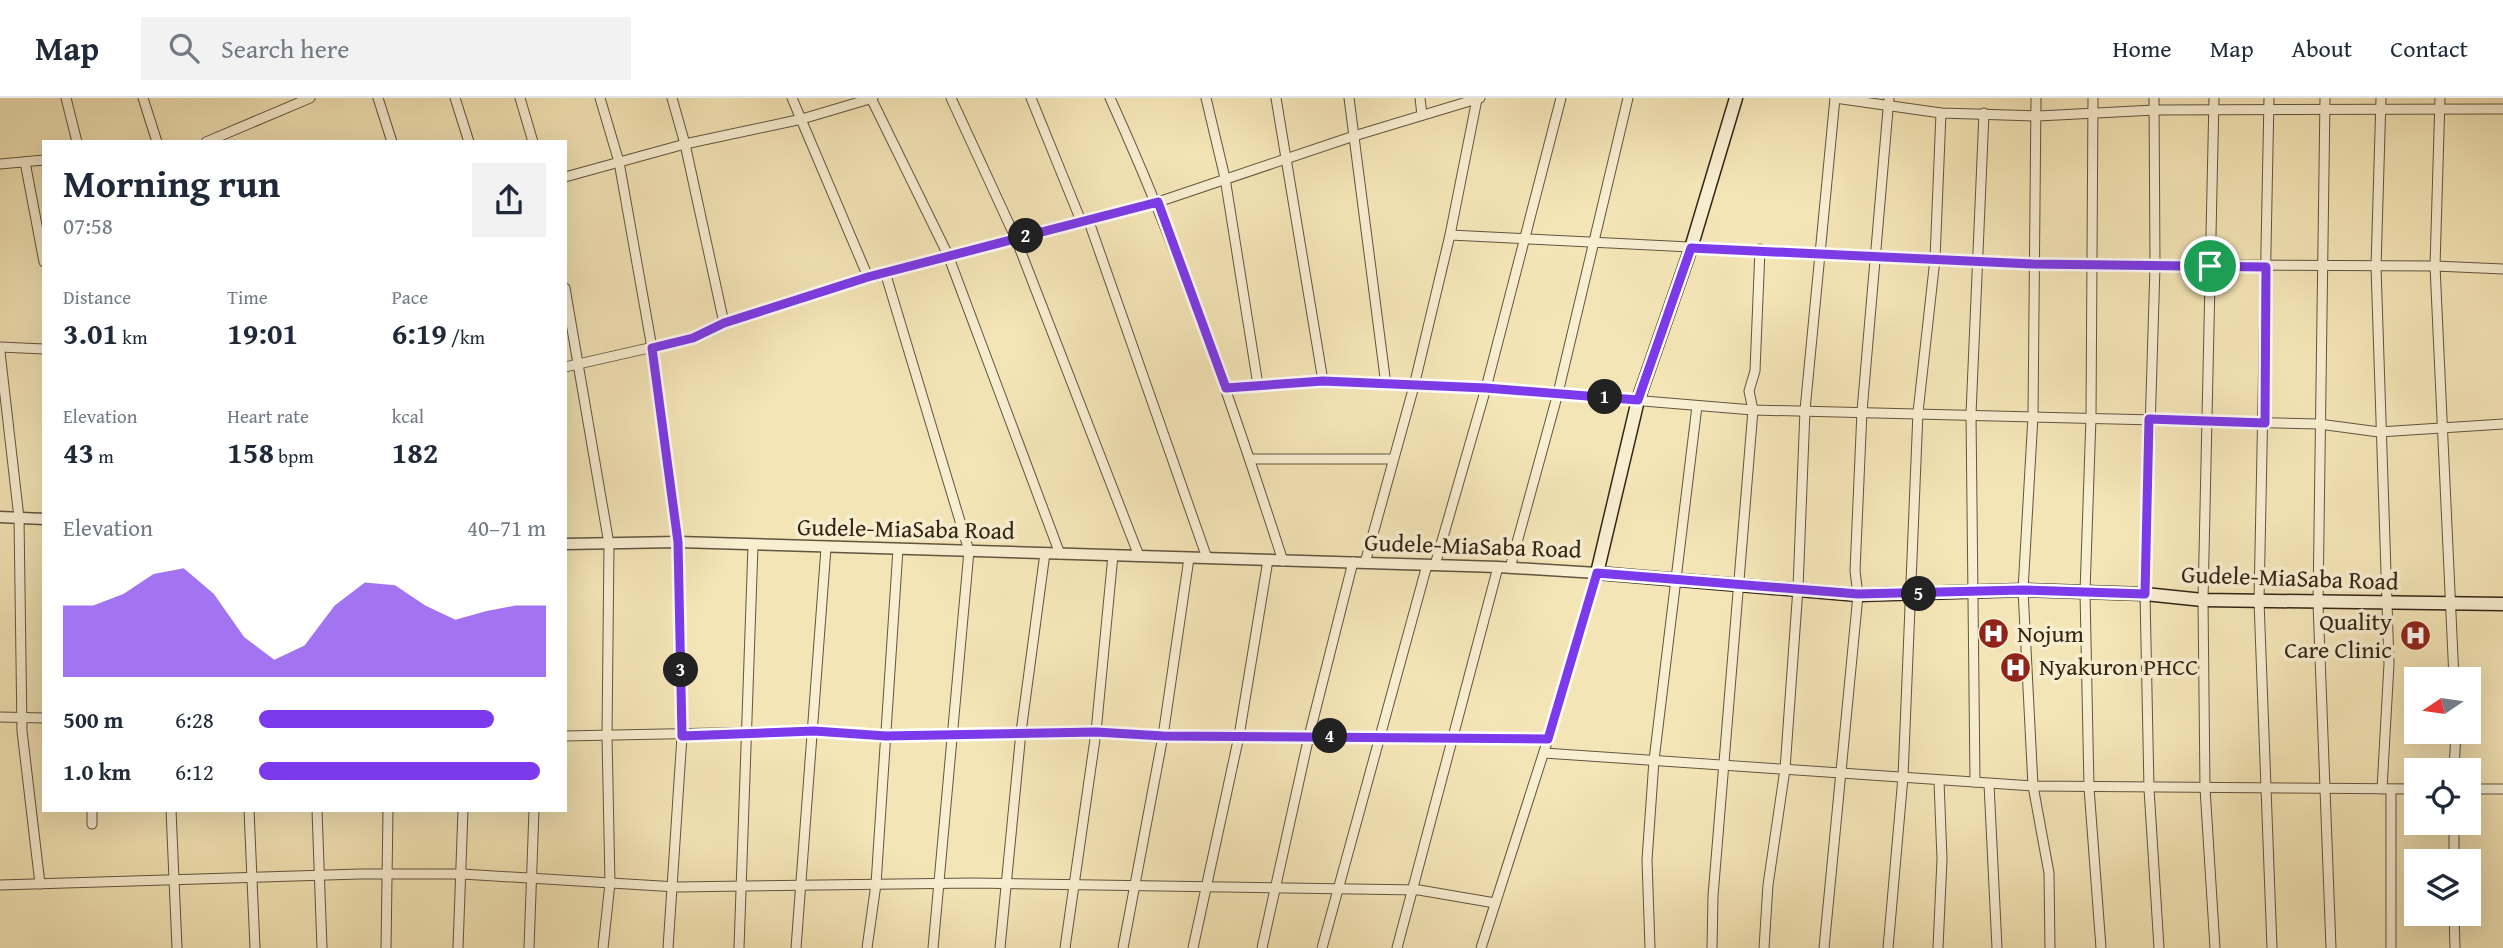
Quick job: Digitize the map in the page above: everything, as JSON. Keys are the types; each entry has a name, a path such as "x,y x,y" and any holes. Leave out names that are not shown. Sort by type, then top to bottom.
{"main road":[{"path":"1597,573 1638,400 1691,248 1736,98"},
{"name":"Gudele-MiaSaba Road","path":"1597,573 1858,594 1973,594 2023,590 2145,594 2203,600 2503,604"}],"street":[{"path":"66,98 76,140"},
{"path":"143,98 156,140"},
{"path":"211,140 310,98"},
{"path":"378,98 391,140"},
{"path":"455,98 468,140"},
{"path":"520,98 532,140"},
{"path":"600,98 619,163 652,348 678,542 682,736 668,948"},
{"path":"671,98 685,144 724,323"},
{"path":"792,98 868,277"},
{"path":"567,176 685,144 802,119 872,98 948,255 1060,554"},
{"path":"951,98 1016,239 1139,556"},
{"path":"1031,98 1085,220 1207,558"},
{"path":"1110,98 1158,202 1226,388 1283,562"},
{"path":"1206,98 1225,178 1258,385"},
{"path":"1276,98 1323,381"},
{"path":"1349,98 1386,384"},
{"path":"1420,98 1422,115"},
{"path":"567,366 693,338 724,323 885,272 1158,202 1354,136 1478,98 1450,235 1414,386 1366,563"},
{"path":"1322,948 1431,565 1486,388 1560,98"},
{"path":"1397,948 1454,738 1558,393 1596,245 1628,98"},
{"path":"1763,948 1768,885 1785,769 1798,589 1805,410 1835,98 1888,101 1941,113 2038,116 2155,110 2381,109 2440,102 2503,109"},
{"path":"2036,98 2038,116 2032,264 2033,416 2023,590 2033,786 2049,873 2050,948"},
{"path":"2093,98 2091,418 2085,592 2089,788 2101,948"},
{"path":"2154,98 2155,266 2145,594 2149,789 2159,948"},
{"path":"2214,98 2216,109 2205,421 2203,600 2205,788 2215,948"},
{"path":"2269,98 2265,423 2259,601 2272,948"},
{"path":"2325,98 2318,603 2330,948"},
{"path":"2381,98 2376,267 2379,432 2388,603 2386,789 2391,948"},
{"path":"1824,948 1858,594 1854,571 1862,411 1888,101"},
{"path":"2440,102 2435,266 2453,667"},
{"path":"1888,948 1903,777 1918,412 1935,259 1941,113"},
{"path":"1975,782 1971,414 1984,113"},
{"path":"0,164 42,160"},
{"path":"25,162 42,251"},
{"path":"1450,235 1596,245 1760,249 2093,266 2435,266 2503,269"},
{"path":"1712,948 1723,765 1754,410 1748,400 1755,371 1760,249"},
{"path":"885,272 969,551 950,736 933,948"},
{"path":"567,298 609,544 607,736 610,883 603,948"},
{"path":"40,884 22,718 19,518 0,349 42,349"},
{"path":"1226,388 1323,381 1486,388 1754,410 2319,424 2379,432 2503,424"},
{"path":"1650,948 1647,860 1654,760 1678,580 1697,406"},
{"path":"1250,459 1393,459"},
{"path":"0,517 41,516"},
{"name":"Gudele-MiaSaba Road","path":"567,544 678,542 752,547 1504,567 1597,573"},
{"path":"739,948 752,547"},
{"path":"796,948 826,548"},
{"path":"867,948 876,884 898,549"},
{"path":"1000,948 1021,732 1045,553"},
{"path":"1065,948 1096,732 1113,555"},
{"path":"1123,948 1163,736 1189,558"},
{"path":"1194,948 1239,736 1268,560"},
{"path":"1262,948 1309,736 1353,562"},
{"path":"1481,948 1544,752 1597,573"},
{"path":"0,717 42,718"},
{"path":"567,736 682,736 814,731 886,736 1096,732 1163,736 1548,739"},
{"path":"1544,752 2033,786 2404,789"},
{"path":"1938,948 1942,859 1939,781"},
{"path":"1989,784 1997,948"},
{"path":"2481,789 2503,789"},
{"path":"92,812 92,824"},
{"path":"171,812 177,948"},
{"path":"249,812 255,948"},
{"path":"317,812 317,875 322,948"},
{"path":"386,948 388,812"},
{"path":"458,948 463,812"},
{"path":"529,948 534,812"},
{"path":"0,885 462,873 673,887 1006,883 1414,890 1495,903"},
{"path":"2454,926 2455,948"}],"place":[{"name":"Nojum","path":"1994,634"},
{"name":"Quality Care Clinic","path":"2415,636"},
{"name":"Nyakuron PHCC","path":"2016,667"}],"route":[{"path":"1158,202 1226,388 1323,381 1486,388 1638,400 1691,248 1760,249 2032,264 2210,266 2266,267 2265,423 2149,419 2145,594 2023,590 1973,594 1858,594 1597,573 1548,739 1163,736 1096,732 886,736 814,731 682,736 678,542 652,348 693,338 724,323 868,277 1158,202"}]}
